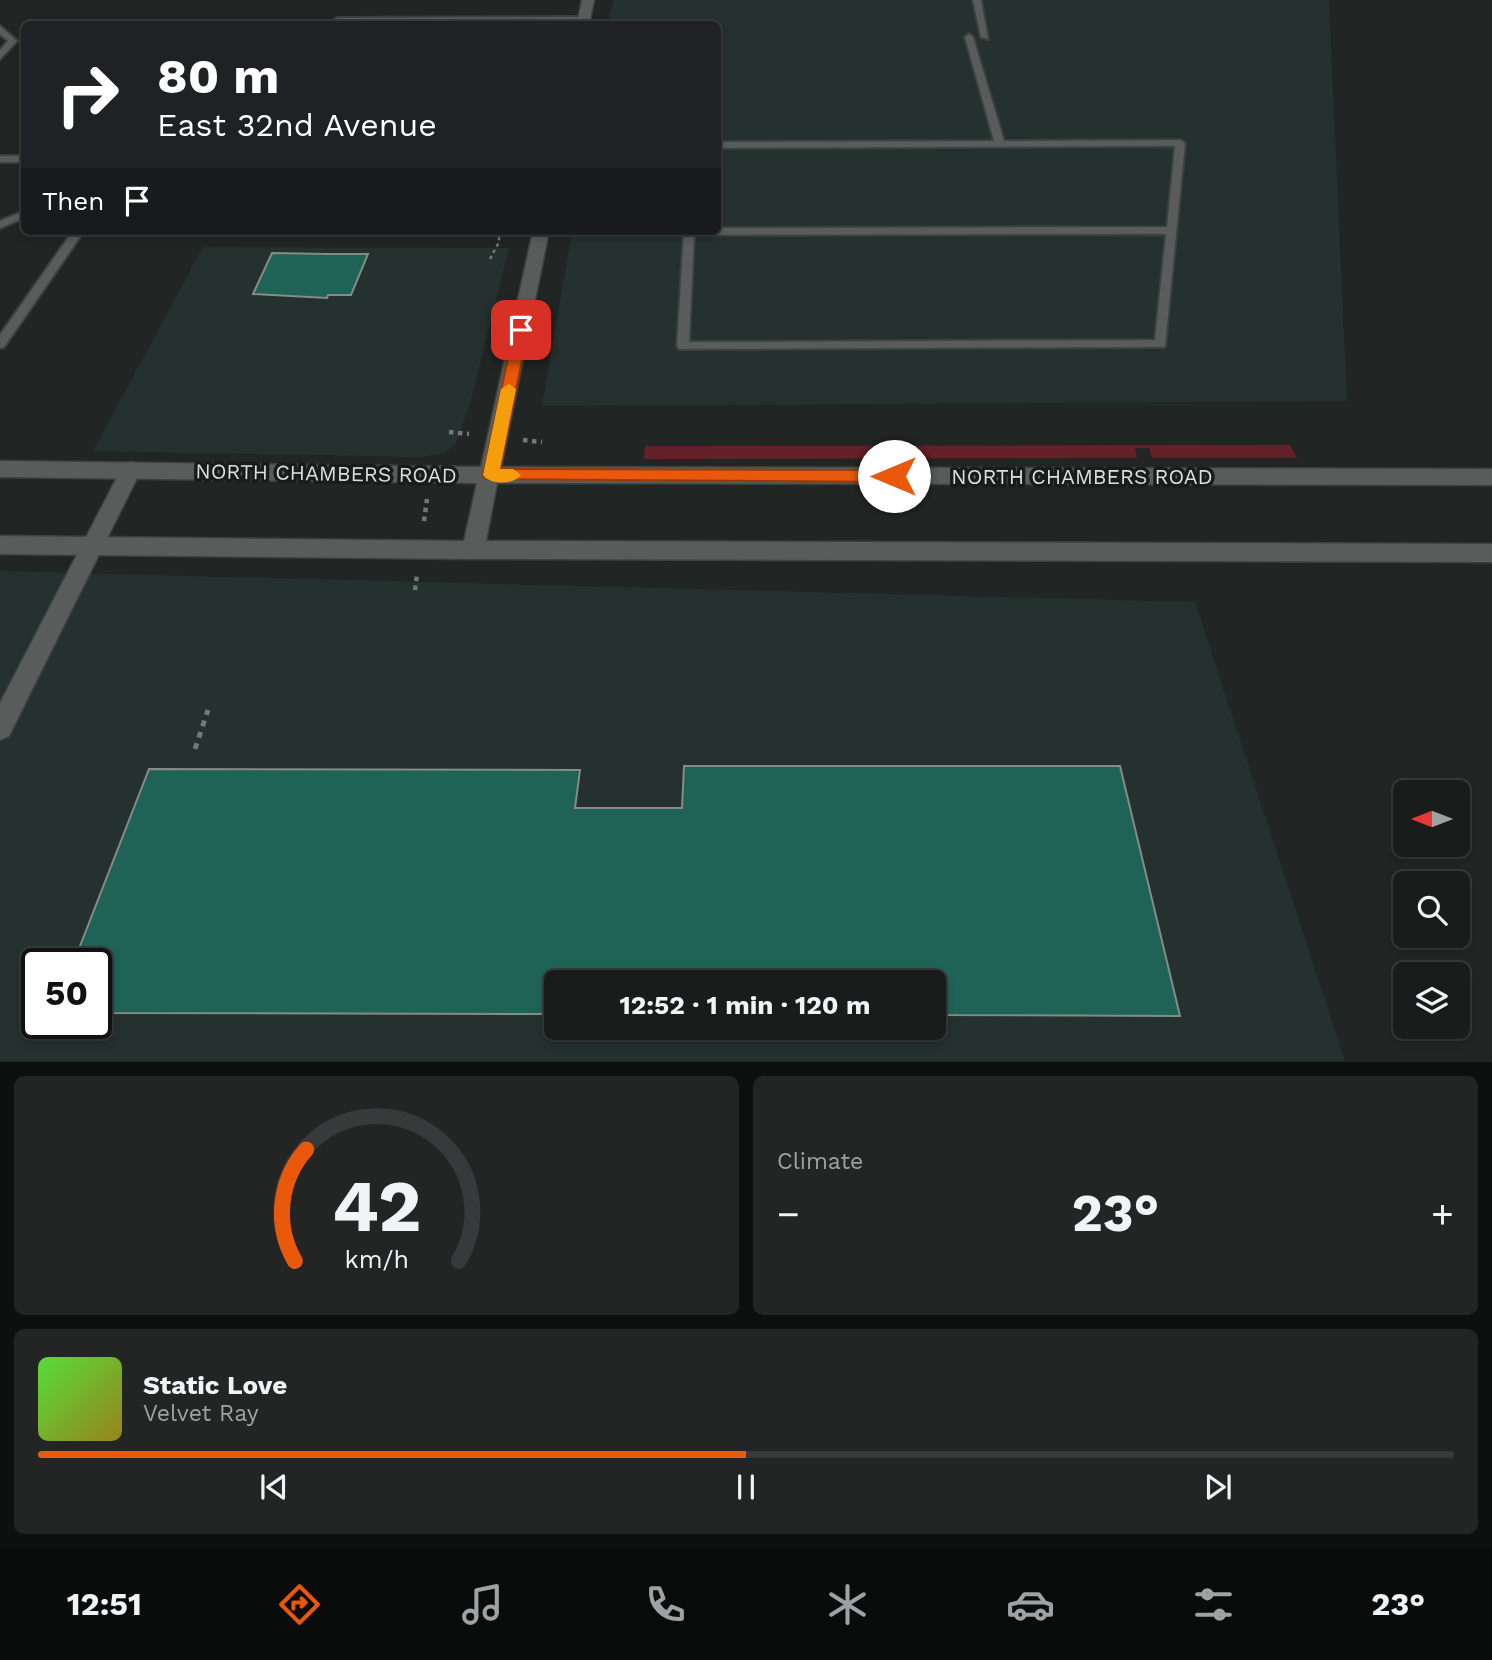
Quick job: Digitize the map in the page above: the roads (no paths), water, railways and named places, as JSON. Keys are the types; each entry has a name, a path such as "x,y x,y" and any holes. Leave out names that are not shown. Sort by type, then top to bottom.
{"main road":[{"path":"584,21 588,0"},
{"path":"473,550 540,235"},
{"name":"NORTH CHAMBERS ROAD","path":"0,468 491,475 1492,477"},
{"path":"0,729 131,470"},
{"path":"0,545 420,550 1492,553"}],"lane":[{"path":"977,0 985,37"},
{"path":"0,29 13,41 5,46 0,56"},
{"path":"969,37 1000,144"},
{"path":"689,235 684,346 1161,344 1180,143 721,145"},
{"path":"0,159 21,159"},
{"path":"0,225 21,215"},
{"path":"721,231 1172,230"},
{"path":"0,344 76,235"}]}
